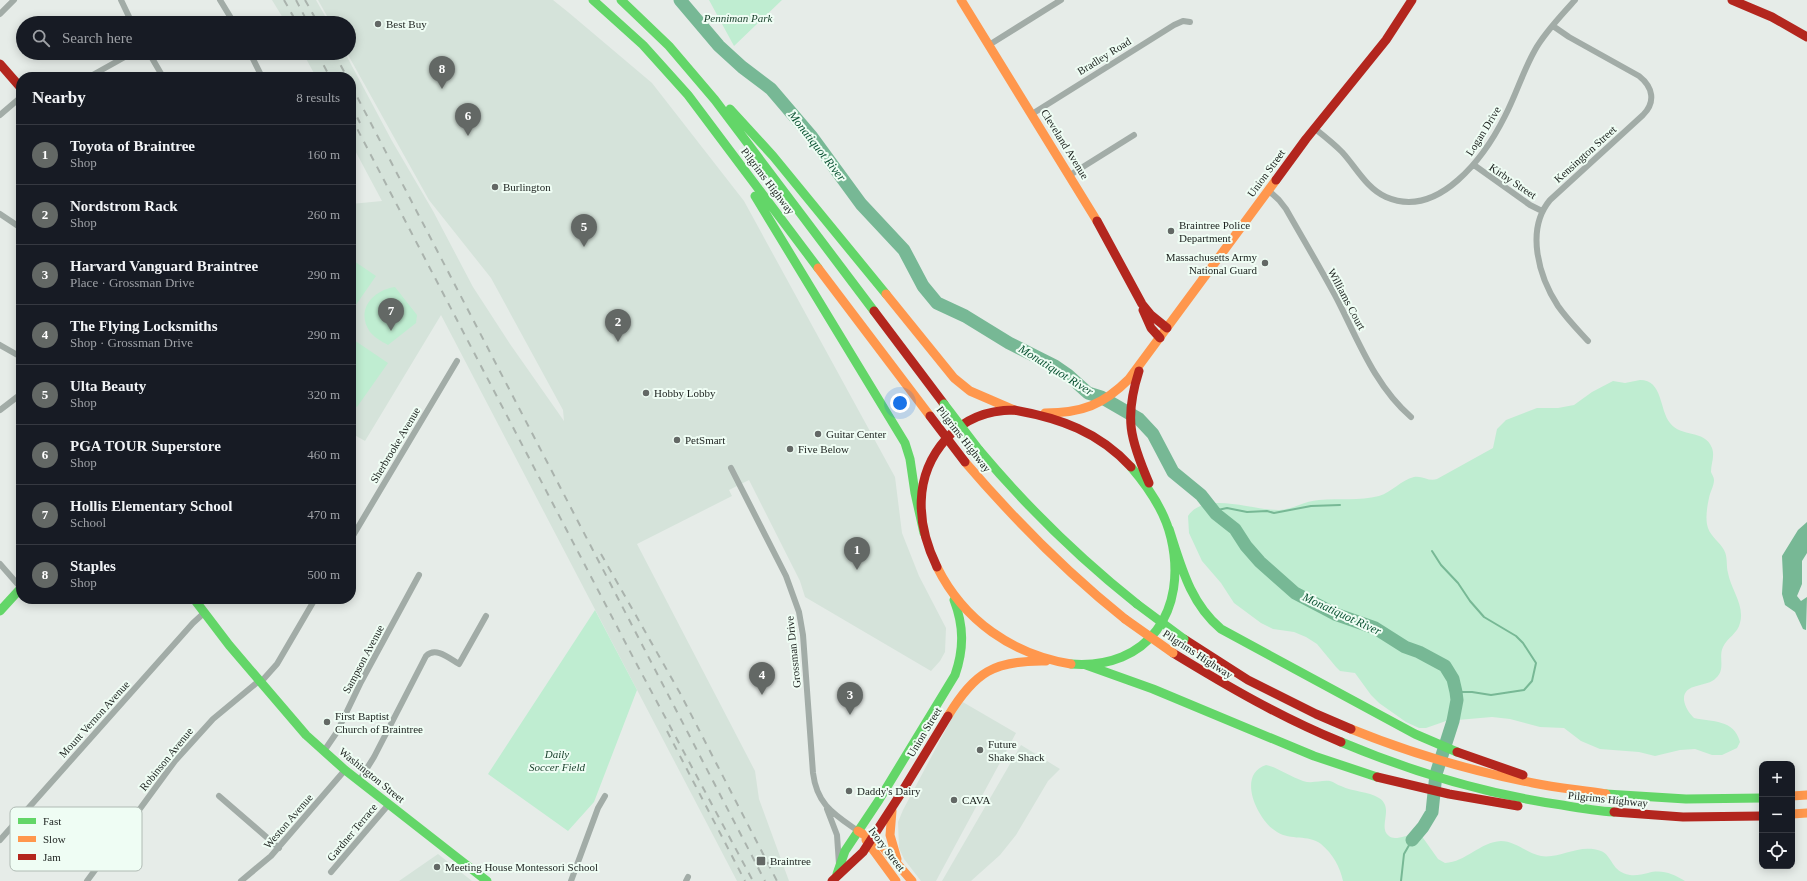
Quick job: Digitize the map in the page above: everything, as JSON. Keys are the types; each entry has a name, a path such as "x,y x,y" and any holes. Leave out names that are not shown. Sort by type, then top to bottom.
{"main road":[{"name":"Pilgrims Highway","path":"593,0 633,36 661,65 721,138 965,462 1001,504 1079,581 1125,619 1173,653 1236,693 1297,724 1352,749 1453,783 1548,804 1616,813 1697,818 1759,816"},
{"name":"Pilgrims Highway","path":"621,0 678,56 723,111 979,450 1010,486 1051,530 1105,579 1184,638 1236,672 1283,698 1339,724 1422,755 1457,766 1542,785 1608,794 1695,800 1759,798"},
{"name":"Cleveland Avenue","path":"961,0 1098,221 1142,304 1151,328 1160,338"},
{"name":"Union Street","path":"1028,411 1061,413 1080,411 1103,402 1119,390 1143,363 1314,128 1386,40 1412,0"},
{"path":"1732,0 1772,17 1807,37"},
{"path":"678,56 765,147 954,378 970,391 1014,410"},
{"path":"0,64 16,82"},
{"path":"721,138 905,443 910,459 915,493 924,533 933,560 944,581 967,611 991,632 1028,652 1066,663 1086,665 1113,662 1129,655 1150,638 1165,618 1172,598 1175,576 1174,557 1168,529"},
{"name":"Cleveland Avenue","path":"1142,304 1148,312 1167,328"},
{"name":"Union Street","path":"1143,363 1130,399 1130,432 1145,474 1158,502"},
{"path":"924,533 921,507 923,485 929,464 941,444 952,432 971,419 991,411 1028,411 1071,425 1084,431 1106,445 1130,465 1158,502 1194,599 1212,622 1233,636 1426,739 1460,753 1535,778 1608,794"},
{"name":"Union Street","path":"836,874 845,851 949,686 960,662 963,643 962,624 955,602 944,581"},
{"path":"0,611 16,593"},
{"name":"Washington Street","path":"198,604 294,722 324,751 345,770 487,881"},
{"name":"Union Street","path":"836,874 853,862 870,841 959,698 977,677 992,668 1010,662 1033,661 1066,663"},
{"path":"1086,665 1156,690 1323,760 1376,777 1450,794 1520,806 1616,813"},
{"path":"1795,796 1807,795"},
{"path":"894,803 890,821 890,838 895,854 904,870"},
{"path":"1795,814 1807,812"},
{"name":"Ivory Street","path":"858,831 890,855 912,881"},
{"name":"Ivory Street","path":"870,841 896,881"}],"street":[{"path":"0,14 14,0"},
{"path":"121,0 129,16"},
{"path":"220,0 230,16"},
{"path":"989,45 1061,0"},
{"name":"Logan Drive","path":"1314,128 1337,148 1370,186 1382,195 1396,200 1417,201 1438,194 1453,185 1474,164 1498,130 1534,51 1575,0"},
{"name":"Bradley Road","path":"1032,114 1174,24 1183,21 1190,22"},
{"name":"Kensington Street","path":"1553,26 1569,37 1639,76 1650,88 1652,100 1649,108 1643,115 1553,197 1542,211 1538,225 1536,241 1544,278 1558,305 1588,341"},
{"path":"98,72 119,60"},
{"path":"153,60 160,72"},
{"path":"254,60 260,72"},
{"path":"0,115 16,101"},
{"path":"1070,175 1134,135"},
{"name":"Kirby Street","path":"1474,164 1530,205 1542,211"},
{"name":"Williams Court","path":"1268,190 1286,209 1380,381 1394,402 1411,417"},
{"path":"0,214 16,225"},
{"path":"0,345 16,354"},
{"name":"Sherbrooke Avenue","path":"356,531 457,361"},
{"path":"0,410 16,398"},
{"name":"Grossman Drive","path":"731,468 786,576 800,612 813,773 816,788 825,806 858,831"},
{"path":"0,564 16,582"},
{"name":"Sampson Avenue","path":"324,751 337,732 361,682 419,575"},
{"path":"260,682 277,664 312,604"},
{"name":"Mount Vernon Avenue","path":"29,807 193,623 204,613"},
{"path":"359,781 372,762 428,654 433,652 438,653 459,664 486,616"},
{"name":"Robinson Avenue","path":"141,807 181,754 213,719 260,682"},
{"name":"Weston Avenue","path":"241,881 267,860 345,770"},
{"path":"219,796 278,848"},
{"path":"571,881 598,808 605,796"},
{"name":"Gardner Terrace","path":"331,872 389,804"},
{"path":"825,806 838,835 836,874"},
{"name":"Mount Vernon Avenue","path":"0,840 10,829"},
{"name":"Robinson Avenue","path":"87,881 94,871"}],"shaded area":[{"path":"272,0 316,0 325,16 282,16"},
{"path":"318,0 553,0 568,12 652,83 744,201 895,477 902,533 919,576 946,628 945,652 940,661 931,671 805,597 800,581 749,480 729,490 732,496 637,544 755,771 759,799 789,881 737,881 441,315 365,441 356,436 356,204 382,201 356,152 356,74 392,141 433,211 473,287 510,344 564,421 563,410 491,278 429,200 351,60 356,60 356,16 327,16"},
{"path":"307,60 349,60 355,72 313,72"},
{"path":"1807,522 1807,553 1802,561 1802,584 1797,596 1801,601 1807,597 1806,630 1803,629 1795,612 1785,605 1782,594 1782,556 1798,530"},
{"path":"961,701 1016,733 936,881 921,881 904,859 899,848 898,822"},
{"path":"1021,745 1060,769 1048,781 1016,835 1000,855 971,881 942,881"},
{"name":"Meeting House Montessori School","path":"438,854 472,881 399,881"}],"green space":[{"name":"Penniman Park","path":"709,0 782,0 734,46"},
{"path":"356,262 376,276 356,305"},
{"path":"395,287 417,315 416,323 388,345 376,338 370,332 364,316 369,302 373,297 380,292"},
{"path":"356,341 388,363 357,407 356,406"},
{"path":"1640,380 1647,381 1657,390 1666,417 1675,428 1680,431 1704,438 1709,442 1713,451 1711,472 1714,482 1706,517 1707,525 1709,531 1725,553 1728,573 1741,610 1741,616 1739,627 1723,647 1721,655 1721,671 1719,674 1712,681 1687,690 1684,700 1690,714 1694,718 1715,721 1728,725 1733,729 1740,742 1737,748 1722,755 1712,755 1695,749 1680,750 1655,756 1639,752 1600,749 1581,741 1564,728 1540,727 1510,719 1492,717 1446,721 1426,728 1419,728 1406,722 1379,703 1371,695 1355,673 1340,671 1317,644 1294,632 1273,629 1261,623 1234,603 1221,583 1202,561 1189,533 1188,516 1196,508 1206,504 1231,504 1280,510 1304,503 1326,499 1379,496 1414,477 1431,480 1437,479 1493,448 1497,429 1506,420 1537,408 1558,408 1574,405 1592,392 1613,381 1625,383"},
{"name":"Daily Soccer Field","path":"595,610 637,690 594,802 568,831 488,774"},
{"path":"1266,765 1303,781 1330,781 1346,788 1370,794 1379,798 1384,802 1386,807 1385,828 1389,836 1395,838 1416,834 1421,835 1438,859 1445,863 1460,859 1493,842 1501,841 1511,843 1541,856 1593,849 1605,853 1619,871 1624,873 1635,875 1663,872 1672,874 1685,881 1343,881 1335,861 1321,844 1311,839 1282,835 1270,827 1263,819 1257,809 1251,788 1252,778 1257,770"}],"waterway":[{"name":"Monatiquot River","path":"680,0 719,46 742,67 771,89 812,137 861,204 904,250 923,286 937,303 965,316 1009,343 1055,366 1068,375 1088,393 1101,397 1139,419 1153,434 1173,472 1201,495 1216,514 1235,529 1246,546 1260,562 1295,593 1335,614 1375,628 1405,647 1419,652 1445,666 1453,679 1457,700 1453,721 1436,774 1432,812 1423,827 1412,840"},
{"path":"1213,511 1227,508 1247,512 1267,511 1274,513 1311,506 1340,505"},
{"path":"1432,551 1441,565 1458,583 1470,601 1484,617 1516,636 1523,643 1536,663 1532,681 1524,690 1491,695 1472,692 1456,692"},
{"name":"Monatiquot River","path":"1401,881 1404,854 1412,840"}],"railway":[{"path":"284,0 293,16"},
{"path":"296,0 304,16"},
{"path":"305,0 314,16"},
{"path":"321,60 327,72"},
{"path":"338,60 344,72"},
{"path":"356,95 765,881"},
{"path":"356,115 360,123"},
{"path":"356,127 635,661 753,881"},
{"path":"601,554 680,693 777,881"},
{"path":"667,731 745,881"}],"traffic: fast":[{"path":"593,0 643,45 688,95 818,268"},
{"path":"621,0 669,46 715,100 874,311"},
{"path":"730,109 773,156 886,294"},
{"path":"755,196 905,443 910,459 915,493 924,533"},
{"path":"944,404 979,450"},
{"path":"979,450 1016,492 1054,531 1095,569 1137,604"},
{"path":"1071,664 1098,663 1122,657 1141,646 1157,630 1167,611 1174,589 1175,564 1171,538 1165,518 1156,500 1131,467"},
{"path":"1169,529 1183,570 1194,596 1201,608 1221,629 1415,734 1457,752"},
{"path":"0,611 16,593"},
{"path":"837,874 845,851 879,800 955,675 960,656 962,638 960,619 954,600"},
{"path":"198,604 229,645 306,735 345,770 487,881"},
{"path":"1137,604 1184,639"},
{"path":"1086,665 1153,689 1314,756 1377,777"},
{"path":"1341,742 1395,763 1477,788 1505,795 1614,812"},
{"path":"1606,794 1686,799 1759,798"}],"traffic: slow":[{"path":"961,0 1097,221"},
{"path":"1045,413 1058,413 1091,406 1110,395 1129,379 1276,180"},
{"path":"818,268 930,416"},
{"path":"886,294 954,378 970,391 1014,410"},
{"path":"965,462 1002,504 1061,564 1125,619"},
{"path":"937,567 961,604 992,632 1029,652 1049,659 1071,664"},
{"path":"1125,619 1173,653"},
{"path":"948,716 967,689 977,679 988,672 999,666 1013,663 1046,661"},
{"path":"1351,729 1418,753 1487,773 1542,785 1606,794"},
{"path":"1795,796 1807,795"},
{"path":"892,811 890,835 897,859"},
{"path":"1795,814 1807,813"},
{"path":"858,831 882,846 912,881"},
{"path":"866,840 896,881"}],"traffic: jam":[{"path":"1276,180 1306,139 1386,40 1412,0"},
{"path":"1732,0 1772,17 1807,37"},
{"path":"0,64 16,82"},
{"path":"1097,221 1142,304 1151,315 1167,328"},
{"path":"1143,310 1151,328 1160,338"},
{"path":"874,311 944,404"},
{"path":"1139,371 1132,402 1131,428 1137,454 1149,483"},
{"path":"937,567 925,534 921,501 923,484 935,453 953,432 968,421 985,414 1004,410 1014,410"},
{"path":"1014,410 1047,417 1078,428 1106,444 1131,467"},
{"path":"930,416 965,462"},
{"path":"1184,639 1248,680 1316,714 1351,729"},
{"path":"1173,653 1255,701 1297,723 1341,742"},
{"path":"832,881 863,852 948,716"},
{"path":"1457,752 1523,775"},
{"path":"1377,777 1449,794 1518,806"},
{"path":"1614,812 1683,817 1759,816"}],"place":[{"name":"Best Buy","path":"378,24"},
{"name":"Staples","path":"442,89"},
{"name":"PGA TOUR Superstore","path":"468,136"},
{"name":"Burlington","path":"495,187"},
{"name":"Braintree Police Department","path":"1171,231"},
{"name":"Ulta Beauty","path":"584,247"},
{"name":"Massachusetts Army National Guard","path":"1265,263"},
{"name":"Hollis Elementary School","path":"391,331"},
{"name":"Nordstrom Rack","path":"618,342"},
{"name":"Hobby Lobby","path":"646,393"},
{"name":"Guitar Center","path":"818,434"},
{"name":"PetSmart","path":"677,440"},
{"name":"Five Below","path":"790,449"},
{"name":"Toyota of Braintree","path":"857,570"},
{"name":"The Flying Locksmiths","path":"762,695"},
{"name":"Harvard Vanguard Braintree","path":"850,715"},
{"name":"First Baptist Church of Braintree","path":"327,722"},
{"name":"Future Shake Shack","path":"980,750"},
{"name":"Daddy's Dairy","path":"849,791"},
{"name":"CAVA","path":"954,800"},
{"name":"Braintree","path":"761,861"},
{"name":"Meeting House Montessori School","path":"437,867"}]}
